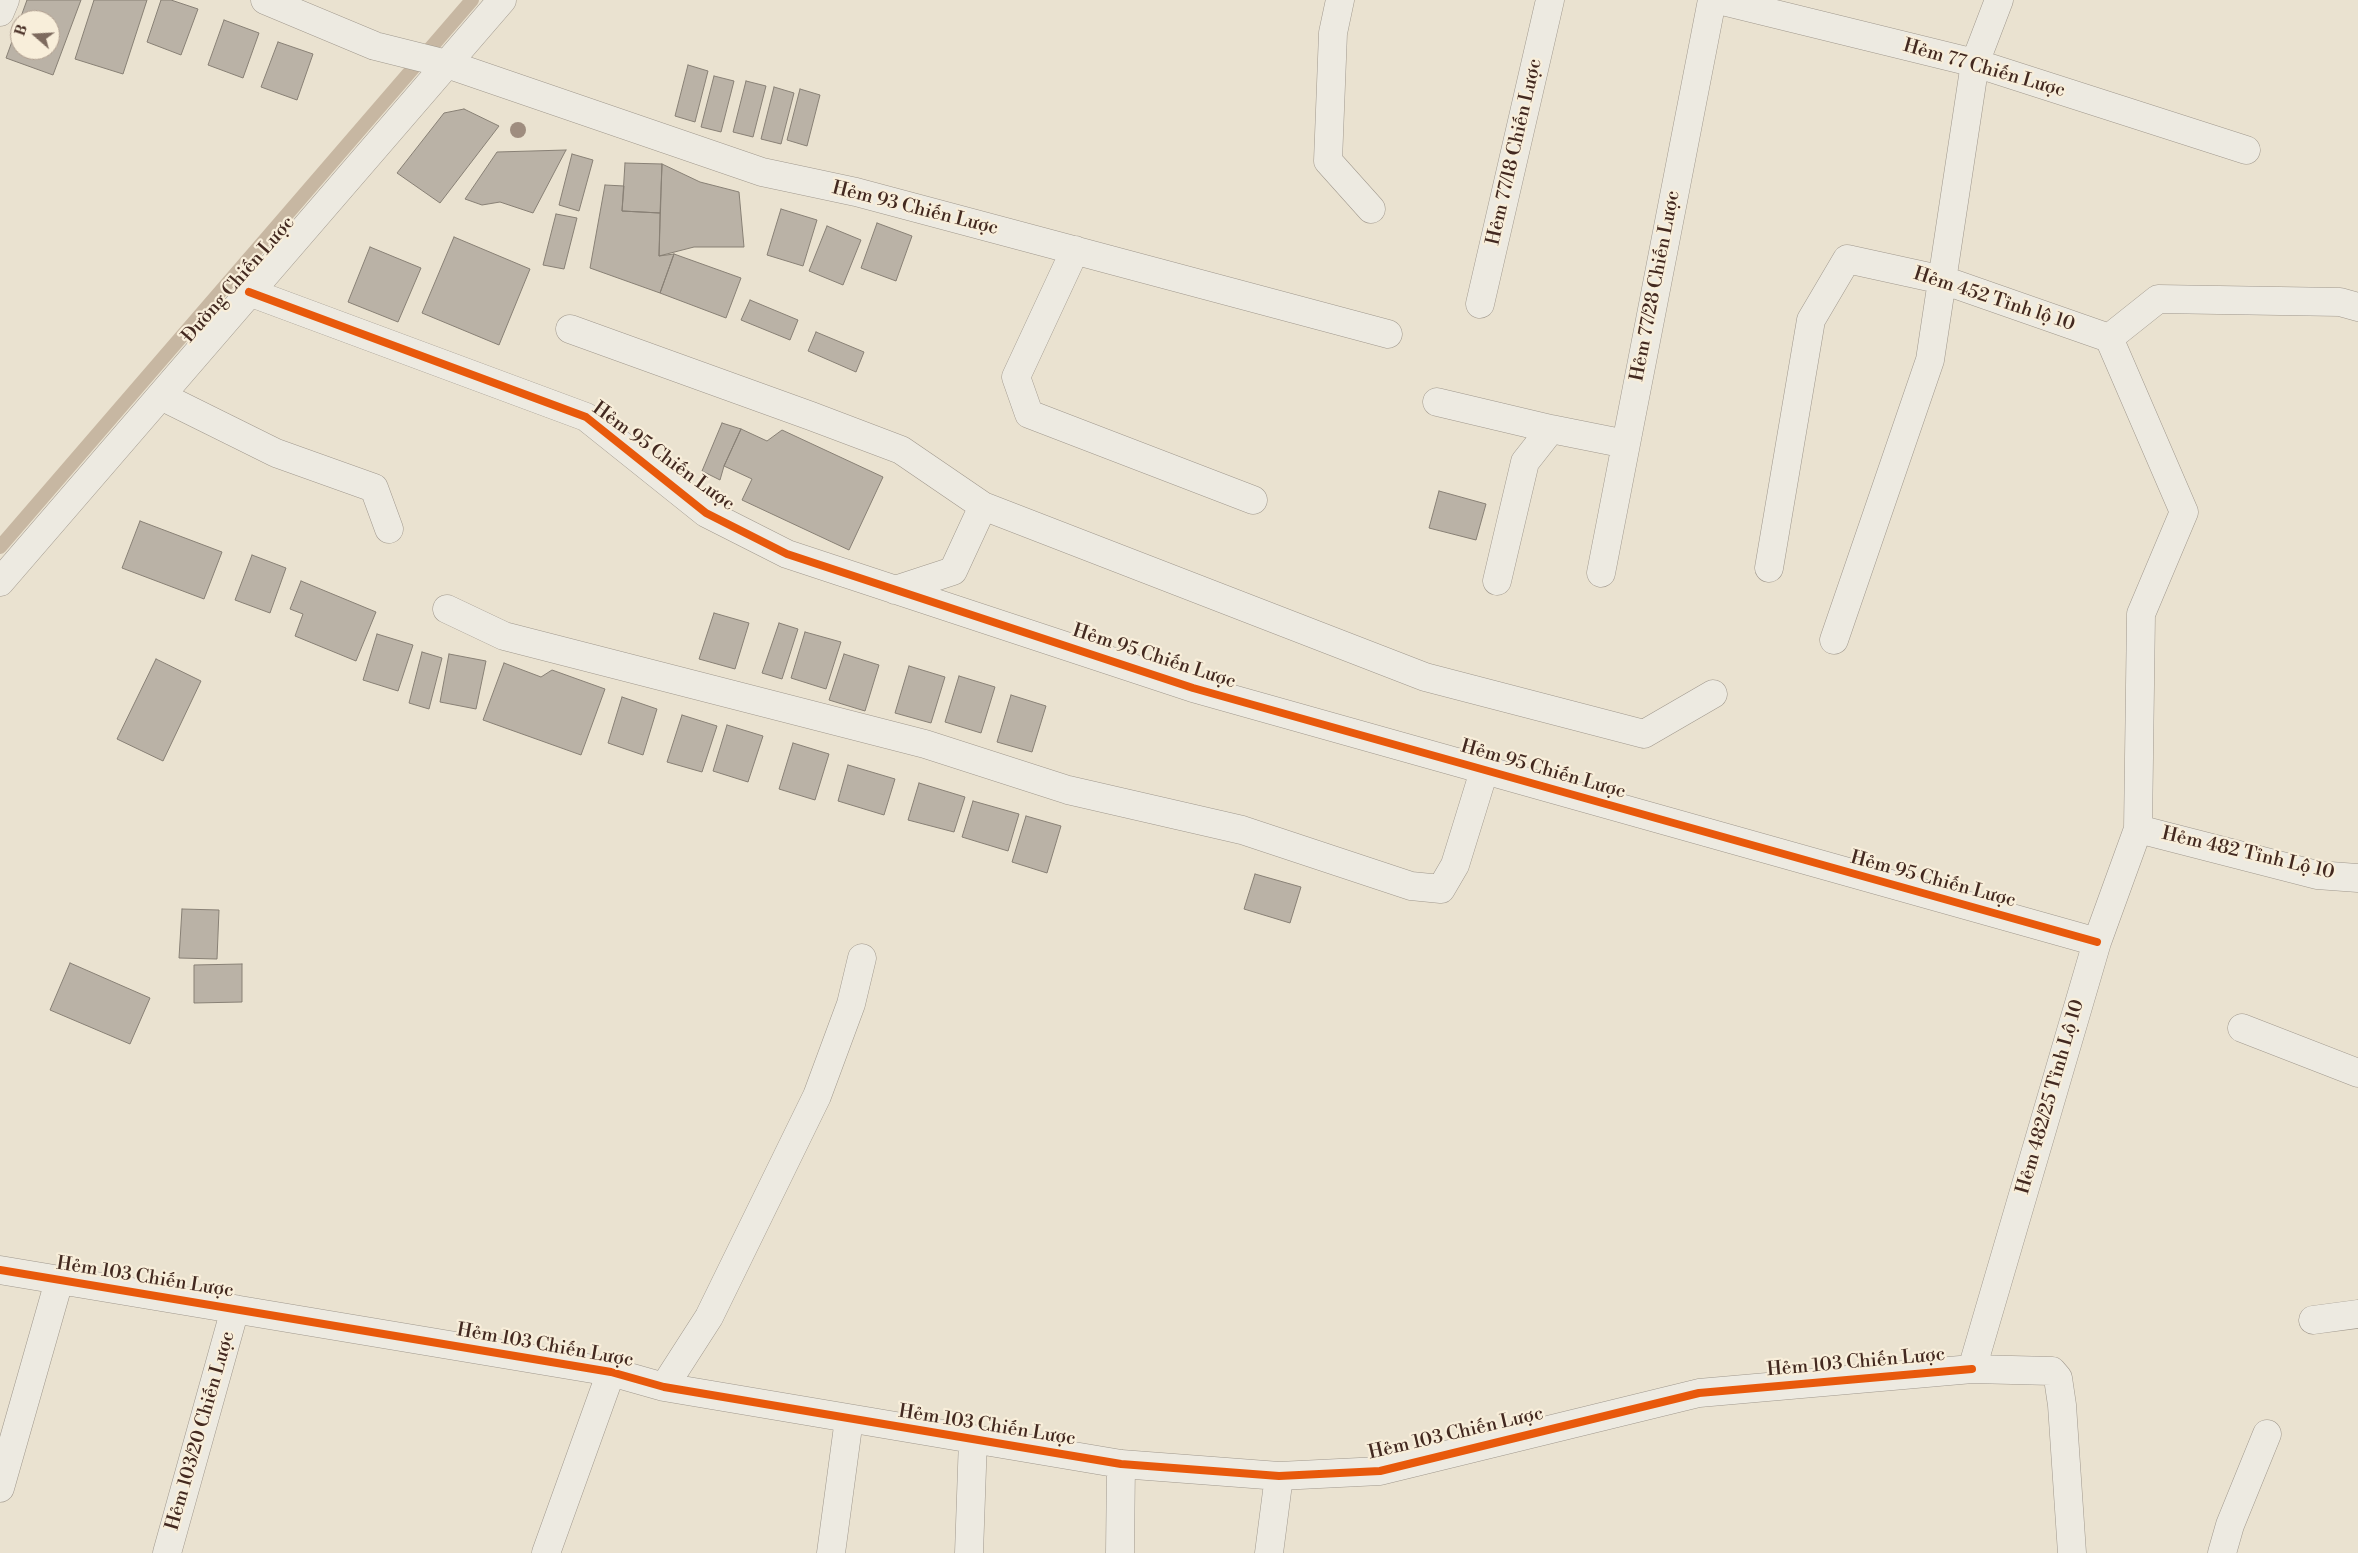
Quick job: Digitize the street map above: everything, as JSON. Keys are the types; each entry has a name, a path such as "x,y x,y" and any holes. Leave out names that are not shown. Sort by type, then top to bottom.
{"street":[{"path":"0,12 5,0"},
{"name":"Hẻm 93 Chiến Lược","path":"265,0 376,46 447,64 762,172 856,192 1388,334"},
{"name":"Đường Chiến Lược","path":"0,582 502,0"},
{"path":"1340,0 1333,33 1328,161 1371,209"},
{"name":"Hẻm 77/18 Chiến Lược","path":"1480,304 1550,0"},
{"name":"Hẻm 77/28 Chiến Lược","path":"1601,572 1712,0"},
{"name":"Hẻm 77 Chiến Lược","path":"1718,0 1975,63 2246,150"},
{"path":"1834,640 1930,360 1975,63 1999,0"},
{"path":"1075,250 1016,377 1028,414 1253,500"},
{"name":"Hẻm 452 Tỉnh lộ 10","path":"1769,568 1811,320 1847,259 1943,280 2109,338"},
{"name":"Hẻm 95 Chiến Lược","path":"249,292 586,417 706,513 787,554 1193,688 2097,942"},
{"path":"2109,338 2158,299 2340,302 2358,307"},
{"path":"570,328 901,450 983,506 1425,677 1644,734 1713,694"},
{"name":"Hẻm 482/25 Tỉnh Lộ 10","path":"1972,1369 2097,942 2138,828 2141,614 2184,512 2109,338"},
{"path":"161,396 276,454 374,488 389,529"},
{"path":"1437,402 1551,429 1626,444"},
{"path":"1496,581 1525,462 1551,429"},
{"path":"895,590 953,571 983,506"},
{"path":"447,608 504,636 925,744 1068,790 1242,830 1411,886 1441,889 1455,865 1484,771"},
{"name":"Hẻm 482 Tỉnh Lộ 10","path":"2138,828 2317,874 2358,878"},
{"path":"664,1387 709,1316 817,1096 851,1004 862,958"},
{"path":"2242,1028 2358,1073"},
{"name":"Hẻm 103 Chiến Lược","path":"0,1270 611,1372 664,1387 1121,1464 1279,1476 1380,1471 1699,1393 1972,1369 2052,1371 2058,1378 2072,1553"},
{"path":"0,1488 59,1281"},
{"name":"Hẻm 103/20 Chiến Lược","path":"166,1553 235,1309"},
{"path":"2313,1320 2358,1314"},
{"path":"546,1553 611,1372"},
{"path":"831,1553 848,1419"},
{"path":"2222,1553 2230,1525 2267,1434"},
{"path":"969,1553 973,1439"},
{"path":"1120,1553 1121,1464"},
{"path":"1269,1553 1279,1476"}],"building":[{"path":"27,0 81,0 60,56 60,10 23,10"},
{"path":"94,0 147,0 123,74 75,59"},
{"path":"161,0 171,0 198,9 181,55 147,42"},
{"path":"224,20 259,33 243,78 208,65"},
{"path":"278,42 313,54 297,100 261,87"},
{"path":"10,47 10,59 6,58"},
{"path":"12,60 59,60 53,75"},
{"path":"688,65 708,71 695,122 675,116"},
{"path":"714,76 734,81 721,132 701,127"},
{"path":"746,81 766,86 753,137 733,132"},
{"path":"774,87 794,93 781,144 761,139"},
{"path":"800,89 820,95 807,146 787,140"},
{"path":"464,109 499,126 440,203 397,173 444,113"},
{"path":"566,150 533,213 500,202 482,205 465,199 497,152"},
{"path":"572,154 593,160 579,211 559,205"},
{"path":"625,163 662,164 660,213 622,211"},
{"path":"662,164 700,182 739,192 744,247 694,247 659,256"},
{"path":"605,185 624,186 622,211 660,213 659,256 674,254 660,293 590,268"},
{"path":"781,209 817,220 803,266 767,255"},
{"path":"556,214 577,218 564,269 543,265"},
{"path":"877,223 912,236 896,281 861,268"},
{"path":"827,226 861,240 843,285 809,271"},
{"path":"454,237 530,269 499,345 422,313"},
{"path":"370,247 421,268 398,322 348,302"},
{"path":"674,254 741,278 726,318 660,293"},
{"path":"750,300 798,320 790,340 741,320"},
{"path":"816,332 864,352 856,372 808,351"},
{"path":"722,423 741,429 724,466 720,480 702,471"},
{"path":"741,429 767,441 782,430 883,477 849,550 742,500 752,479 724,466"},
{"path":"1439,491 1486,504 1476,540 1429,528"},
{"path":"140,521 222,552 204,599 122,568"},
{"path":"252,555 286,568 270,613 235,600"},
{"path":"301,581 376,612 356,661 295,636 303,614 290,609"},
{"path":"714,613 749,623 735,669 699,659"},
{"path":"779,623 798,629 782,679 762,673"},
{"path":"805,632 841,642 826,689 791,678"},
{"path":"377,634 413,645 398,691 363,680"},
{"path":"422,652 442,658 429,709 409,703"},
{"path":"449,654 486,661 476,709 440,702"},
{"path":"844,654 879,665 865,711 829,700"},
{"path":"156,659 201,681 163,761 117,739"},
{"path":"504,663 541,677 552,670 605,689 581,755 483,720"},
{"path":"909,666 945,677 931,723 895,713"},
{"path":"959,676 995,687 981,733 945,722"},
{"path":"1011,695 1046,706 1032,752 997,742"},
{"path":"622,697 657,709 643,755 608,743"},
{"path":"682,715 717,726 702,772 667,762"},
{"path":"727,725 763,736 748,782 713,771"},
{"path":"793,743 829,754 815,800 779,789"},
{"path":"848,765 895,779 884,815 838,801"},
{"path":"919,783 965,797 954,832 908,820"},
{"path":"973,801 1019,814 1008,851 962,837"},
{"path":"1026,816 1061,826 1047,873 1012,862"},
{"path":"1255,874 1301,887 1290,923 1244,909"},
{"path":"182,909 219,910 217,959 179,958"},
{"path":"70,963 150,998 130,1044 50,1010"},
{"path":"242,964 242,1002 194,1003 194,965"}],"waterway":[{"path":"0,547 472,0"}],"cycle path":[{"path":"249,292 586,417 706,513 787,554 1193,688 2097,942"},
{"path":"0,1270 611,1372 664,1387 1121,1464 1279,1476 1380,1471 1699,1393 1972,1369"}]}
